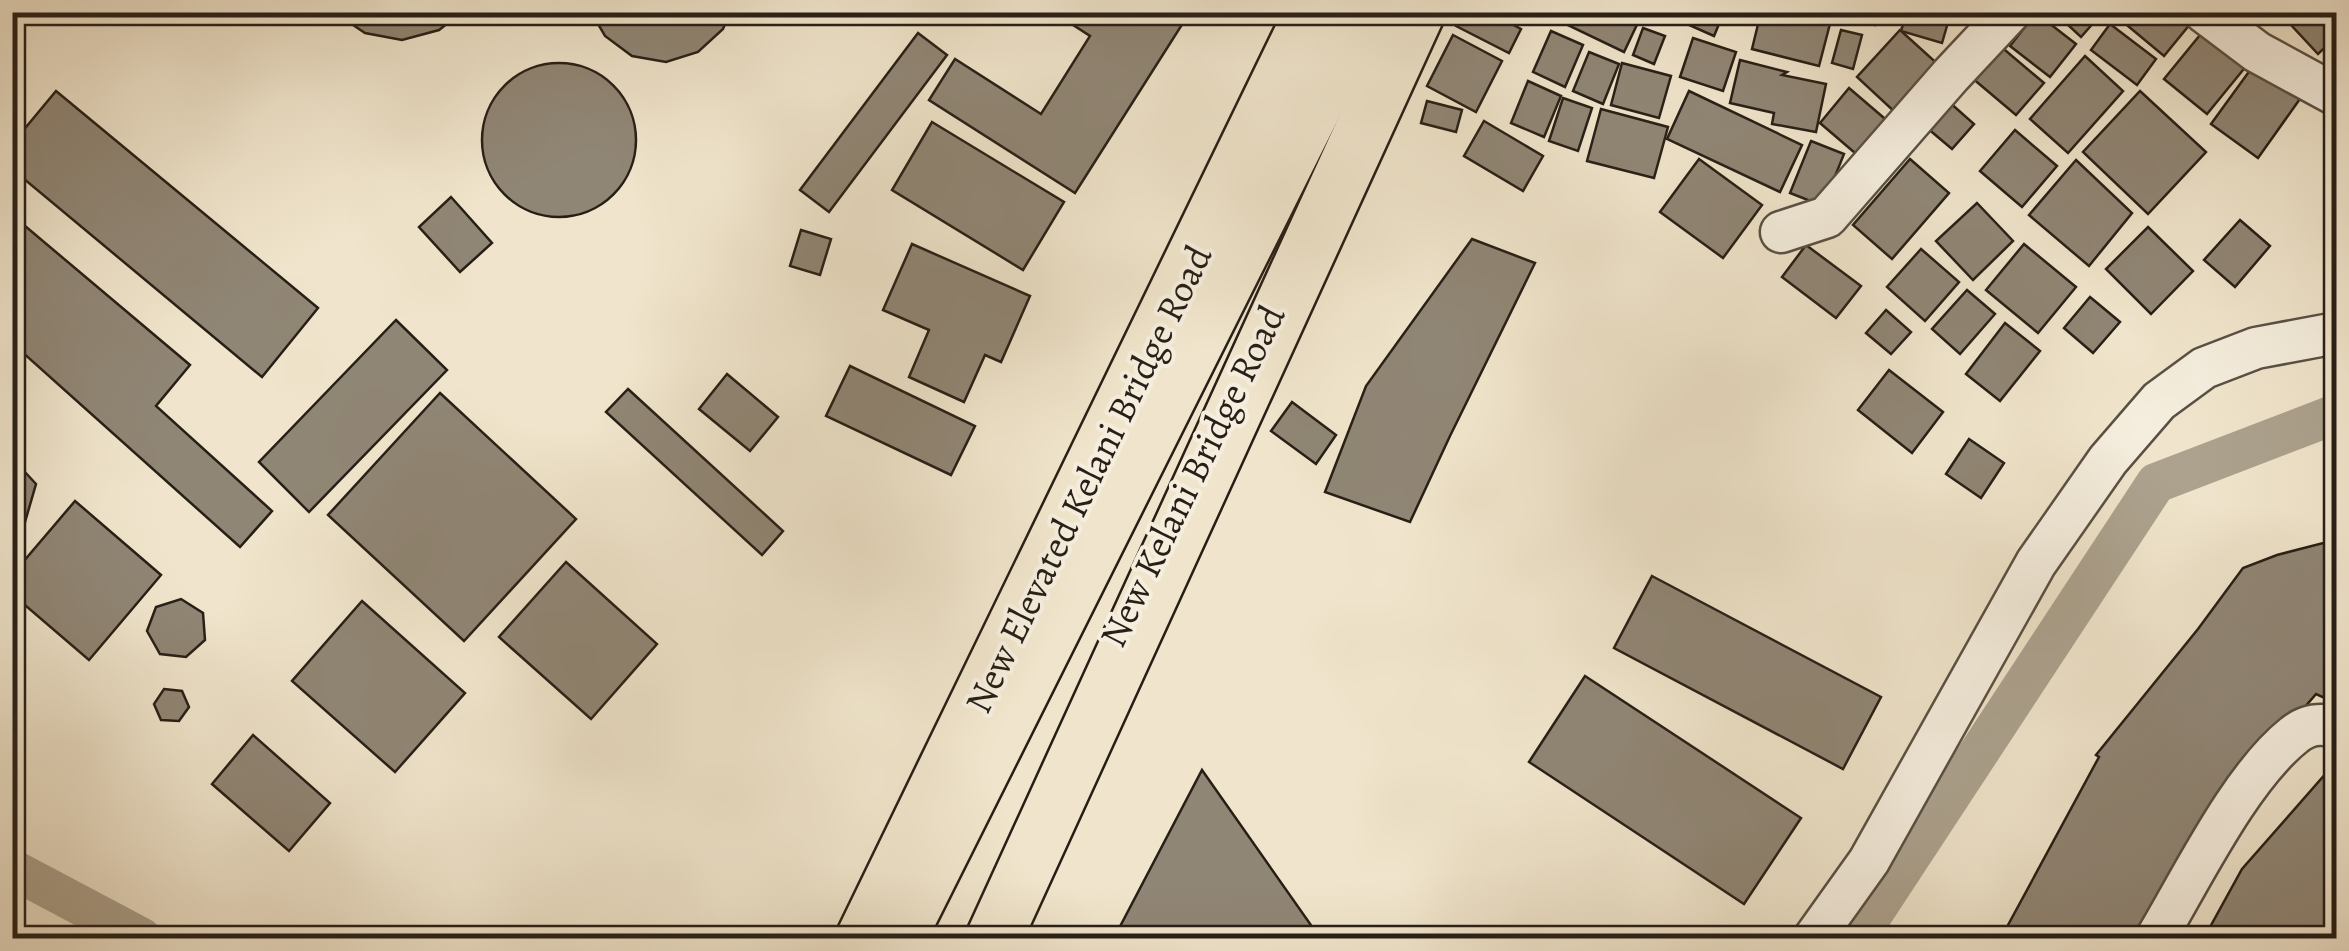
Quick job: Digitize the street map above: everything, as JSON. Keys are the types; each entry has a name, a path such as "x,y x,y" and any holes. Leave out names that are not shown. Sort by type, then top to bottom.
{"main road":[{"name":"New Elevated Kelani Bridge Road","path":"864,938 1369,16"},
{"name":"New Kelani Bridge Road","path":"898,938 1369,16"},
{"name":"New Kelani Bridge Road","path":"970,938 1369,16"},
{"path":"994,938 1218,444 1369,16"}],"street":[{"path":"1781,232 1827,217 2010,12"},
{"path":"2204,12 2257,52 2336,95"},
{"path":"1814,938 1870,862 2036,563 2108,460 2158,402 2204,368 2256,348 2336,333"},
{"path":"2156,938 2216,836 2269,760 2295,733 2311,726 2328,724 2336,728"}],"building":[{"path":"334,12 462,12 439,30 402,40 365,33"},
{"path":"591,12 730,12 723,29 698,52 666,62 632,56 605,36"},
{"path":"1053,12 1190,12 1075,193 929,100 955,59 1041,114 1090,36"},
{"path":"1463,12 1489,12 1521,29 1509,53 1456,26"},
{"path":"1558,12 1643,12 1624,52 1555,19"},
{"path":"1674,12 1724,12 1714,36 1671,17"},
{"path":"1761,12 1802,12 1831,20 1819,66 1752,49"},
{"path":"1842,12 1879,12 1875,25 1841,16"},
{"path":"1907,12 1951,12 1942,43 1901,31"},
{"path":"2054,12 2103,12 2081,37"},
{"path":"2119,12 2189,12 2195,18 2164,56 2116,16"},
{"path":"2306,12 2336,12 2336,37 2318,54 2292,26"},
{"path":"2036,13 2076,44 2050,77 2010,46"},
{"path":"2110,24 2156,59 2137,85 2091,50"},
{"path":"2209,24 2252,59 2207,114 2164,79"},
{"path":"1643,28 1665,36 1654,64 1633,55"},
{"path":"1841,30 1862,35 1853,69 1832,63"},
{"path":"1900,30 1941,67 1898,115 1857,77"},
{"path":"1551,31 1583,45 1565,87 1533,72"},
{"path":"918,33 947,55 829,212 800,190"},
{"path":"1453,35 1502,61 1476,112 1427,86"},
{"path":"1693,38 1736,52 1723,91 1680,77"},
{"path":"1999,45 2044,83 2016,115 1971,77"},
{"path":"1589,52 1619,64 1603,104 1573,91"},
{"path":"2085,56 2123,91 2068,153 2030,119"},
{"path":"1740,60 1787,72 1782,75 1826,84 1816,132 1772,124 1774,113 1730,103"},
{"path":"2256,62 2302,96 2258,158 2211,124"},
{"path":"559,63 588,69 613,86 630,111 636,140 630,169 613,194 588,211 559,217 530,211 505,194 488,169 482,140 488,111 505,86 530,69"},
{"path":"1622,63 1671,76 1659,118 1611,105"},
{"path":"1528,81 1561,96 1544,137 1511,123"},
{"path":"1849,88 1891,124 1862,159 1820,123"},
{"path":"56,91 318,308 262,377 12,169 12,144"},
{"path":"1689,91 1802,145 1780,192 1667,139"},
{"path":"2140,91 2206,152 2148,214 2083,152"},
{"path":"1563,98 1592,108 1578,151 1549,141"},
{"path":"1427,101 1462,110 1456,132 1421,123"},
{"path":"1948,101 1974,124 1952,149 1926,127"},
{"path":"1601,109 1668,127 1654,178 1587,161"},
{"path":"1484,121 1543,156 1523,191 1464,156"},
{"path":"932,122 1064,202 1023,270 892,190"},
{"path":"2015,130 2057,166 2022,207 1980,171"},
{"path":"1811,141 1844,154 1823,206 1790,193"},
{"path":"1699,159 1762,205 1723,258 1660,212"},
{"path":"1910,159 1949,193 1892,259 1853,225"},
{"path":"2076,160 2132,213 2089,266 2029,215"},
{"path":"451,197 492,243 460,272 419,227"},
{"path":"1977,203 2013,241 1973,280 1936,241"},
{"path":"12,215 190,365 156,406 272,511 240,547 12,343"},
{"path":"2240,220 2270,246 2235,287 2204,260"},
{"path":"2148,227 2193,271 2151,314 2106,269"},
{"path":"801,230 831,239 820,275 790,266"},
{"path":"1472,239 1535,263 1410,522 1325,492 1366,386"},
{"path":"912,244 1030,296 1001,362 985,355 964,402 909,377 929,330 883,310"},
{"path":"2024,244 2076,287 2038,333 1986,290"},
{"path":"1806,245 1861,286 1836,318 1782,277"},
{"path":"1921,249 1959,282 1925,321 1887,287"},
{"path":"1967,290 1995,314 1960,354 1932,329"},
{"path":"2090,297 2120,322 2093,353 2064,328"},
{"path":"1886,310 1911,332 1891,354 1866,333"},
{"path":"396,320 447,370 309,512 259,462"},
{"path":"2005,323 2040,351 2000,401 1966,374"},
{"path":"850,366 975,426 951,475 826,416"},
{"path":"1889,370 1943,412 1912,453 1858,410"},
{"path":"727,374 778,417 750,451 699,409"},
{"path":"628,389 783,531 762,555 606,412"},
{"path":"440,393 576,519 464,641 328,515"},
{"path":"1292,402 1336,435 1316,464 1271,431"},
{"path":"1969,439 2004,463 1981,498 1946,474"},
{"path":"12,458 36,484 23,529 12,531"},
{"path":"75,501 161,575 89,660 12,594 12,575"},
{"path":"2327,542 2336,547 2336,703 2316,694 2225,801 2154,938 2001,938 2099,757 2096,755 2243,568"},
{"path":"566,562 657,644 591,719 499,637"},
{"path":"1652,576 1881,697 1843,769 1614,648"},
{"path":"181,599 203,613 205,640 186,657 160,654 147,631 156,607"},
{"path":"362,601 465,693 395,772 292,681"},
{"path":"1585,676 1801,818 1744,904 1529,762"},
{"path":"164,689 182,691 189,707 179,721 161,720 154,704"},
{"path":"253,735 330,803 289,851 212,784"},
{"path":"2335,763 2336,938 2204,938 2242,869"},
{"path":"1202,770 1320,938 1114,938"}],"waterway":[{"path":"1857,938 2156,483 2336,414"},
{"path":"12,869 142,938"}]}
